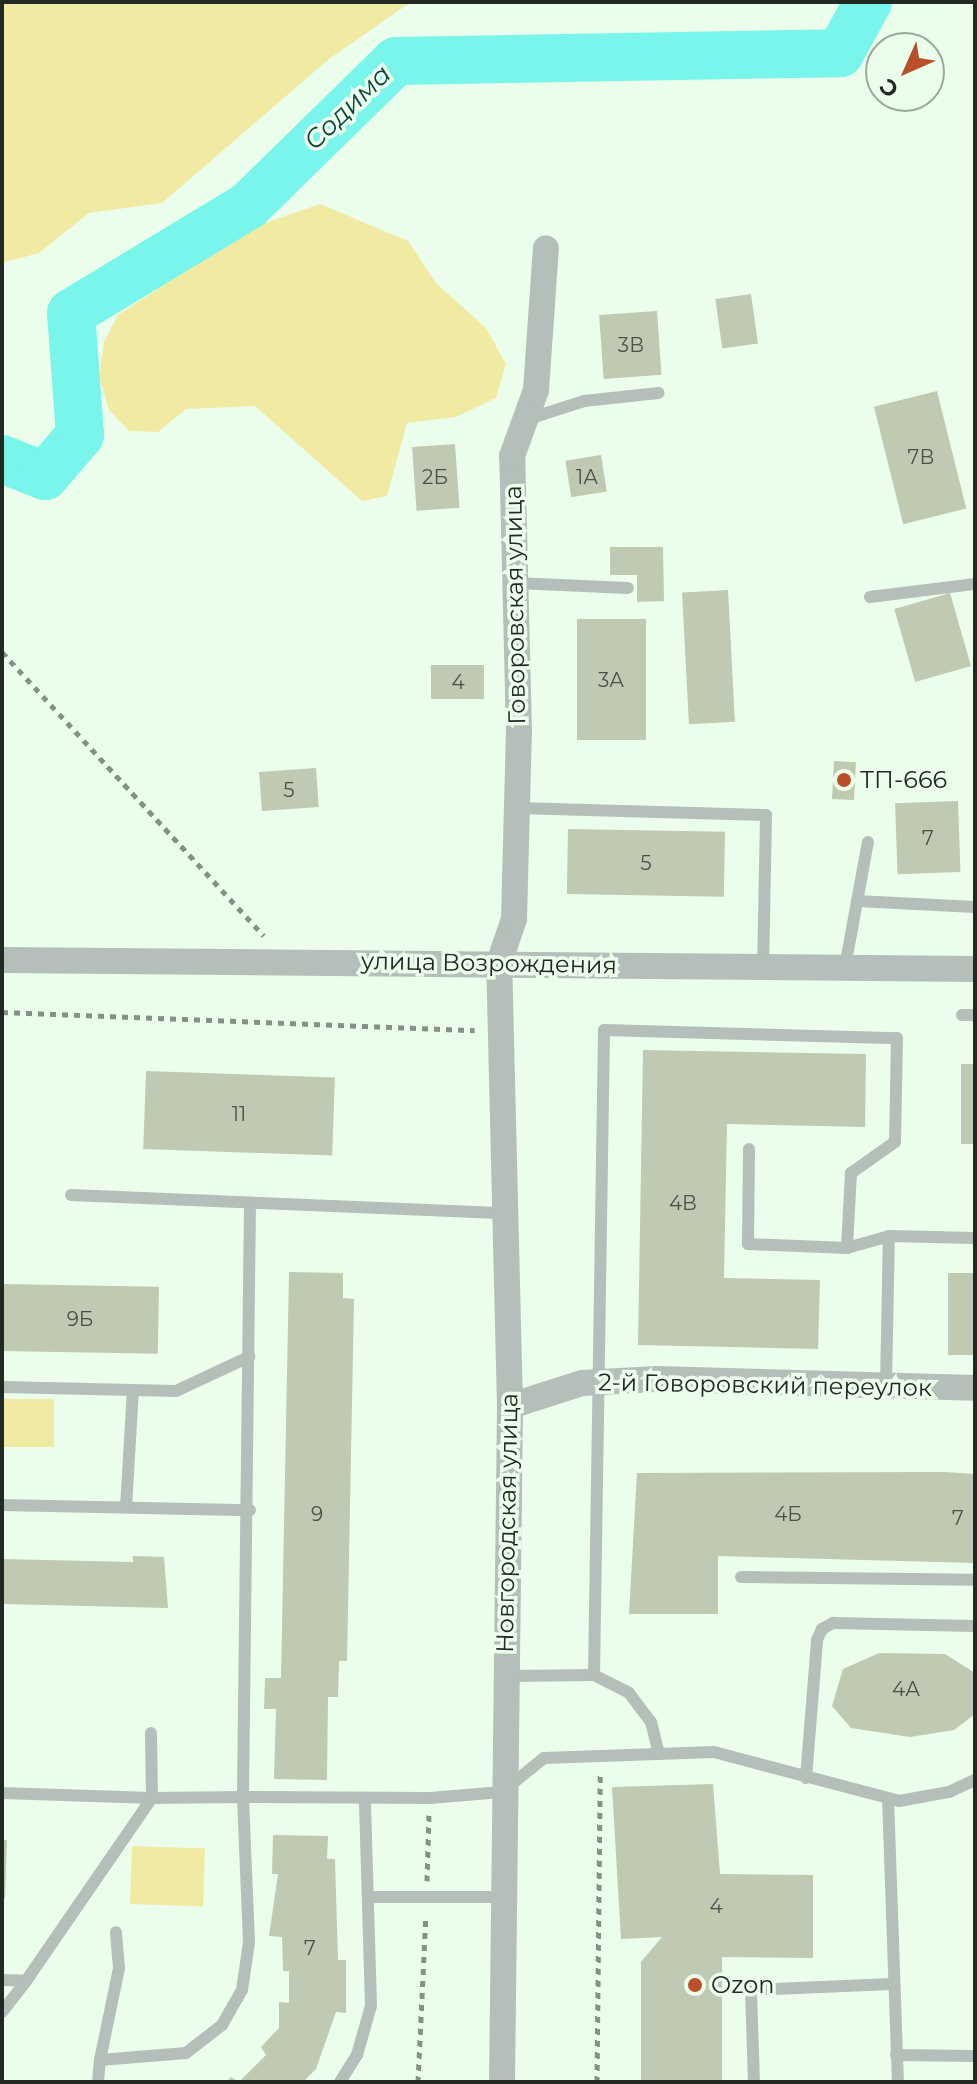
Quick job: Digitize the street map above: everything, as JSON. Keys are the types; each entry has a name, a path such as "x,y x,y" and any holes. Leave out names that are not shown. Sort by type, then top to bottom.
{"street":[{"name":"Говоровская улица","path":"499,963 514,919 516,808 512,456 536,390 546,248"},
{"name":"улица Возрождения","path":"2,960 975,969"},
{"name":"Новгородская улица","path":"499,963 510,1406 502,1792 502,2082"},
{"name":"2-й Говоровский переулок","path":"510,1406 582,1383 602,1382 975,1388"}],"lane":[{"path":"525,420 584,401 659,393"},
{"path":"515,583 628,588"},
{"path":"870,597 975,584"},
{"path":"516,808 766,815 763,966"},
{"path":"845,967 868,842"},
{"path":"857,901 975,907"},
{"path":"594,1675 602,1382 604,1030 897,1038 895,1142 851,1173 847,1248"},
{"path":"749,1149 748,1244 847,1248 889,1236 975,1238"},
{"path":"71,1195 505,1213"},
{"path":"100,2060 186,2053 222,2025 242,1990 249,1942 243,1797 250,1510 250,1203"},
{"path":"886,1386 889,1236"},
{"path":"2,1387 176,1391 249,1357"},
{"path":"126,1507 133,1390"},
{"path":"2,1505 250,1510"},
{"path":"741,1577 975,1580"},
{"path":"806,1778 822,1629 833,1623 975,1626"},
{"path":"504,1676 594,1675 629,1693 651,1722 659,1754"},
{"path":"2,2012 152,1798 151,1733"},
{"path":"2,1793 152,1798 430,1798 502,1792 544,1758 714,1752 888,1798 949,1792 975,1780"},
{"path":"340,2082 357,2055 371,2006 365,1798"},
{"path":"888,1798 892,1984 898,2082"},
{"path":"368,1897 504,1897"},
{"path":"98,2082 119,1968 116,1932"},
{"path":"2,1980 26,1981"},
{"path":"754,2082 751,1990 892,1984"},
{"path":"896,2055 975,2056"}],"path":[{"path":"2,652 184,847 226,899 291,961"},
{"path":"597,2082 601,1756"},
{"path":"418,2082 430,1798"}],"shaded area":[{"path":"2,2 411,2 329,59 162,203 89,213 39,253 2,263"},
{"path":"320,204 408,241 436,283 486,328 506,364 496,398 456,417 407,423 387,496 362,501 255,406 186,409 158,432 129,431 109,410 99,376 104,342 118,315 253,227"},
{"path":"2,1399 54,1399 54,1447 2,1447"},
{"path":"132,1846 205,1849 203,1907 130,1904"}],"building":[{"path":"751,294 758,344 722,349 715,299"},
{"path":"657,311 661,375 604,379 599,315"},
{"path":"937,391 966,508 903,524 874,407"},
{"path":"455,444 459,508 417,511 412,447"},
{"path":"601,455 607,492 571,497 565,461"},
{"path":"610,547 663,547 664,601 637,602 637,575 610,575"},
{"path":"728,590 735,722 689,724 682,592"},
{"path":"950,593 971,666 915,682 894,609"},
{"path":"577,619 646,619 646,740 577,740"},
{"path":"431,665 484,665 484,699 431,699"},
{"name":"ТП-666","path":"834,761 856,762 854,800 832,799"},
{"path":"316,768 319,807 262,811 259,772"},
{"path":"958,801 960,872 898,874 895,803"},
{"path":"568,829 725,832 724,897 567,894"},
{"path":"643,1050 866,1054 865,1127 727,1124 724,1278 820,1280 818,1349 638,1345"},
{"path":"961,1064 975,1064 975,1144 961,1144"},
{"path":"146,1071 335,1078 332,1156 143,1149"},
{"path":"289,1272 343,1273 343,1298 354,1299 347,1661 339,1661 338,1697 328,1697 327,1780 274,1779 276,1709 264,1709 265,1678 281,1678"},
{"path":"948,1273 975,1273 975,1355 948,1355"},
{"path":"2,1284 159,1287 158,1354 2,1351"},
{"path":"637,1473 975,1474 975,1563 718,1556 718,1614 629,1614"},
{"path":"133,1556 164,1557 168,1608 2,1604 2,1559 133,1562"},
{"path":"879,1653 945,1654 975,1673 975,1714 954,1730 910,1737 851,1728 832,1706 843,1669"},
{"path":"713,1784 720,1874 813,1875 813,1958 722,1957 722,2082 641,2082 641,1962 662,1937 621,1939 612,1787"},
{"path":"273,1835 328,1836 327,1859 335,1859 338,1960 346,1960 346,2013 336,2012 316,2069 303,2082 239,2082 266,2055 261,2047 279,2028 279,2002 289,2003 289,1971 283,1971 282,1937 269,1936 278,1874 272,1874"},
{"path":"2,1840 7,1840 5,1898 2,1898"}],"waterway":[{"name":"Содима","path":"2,459 45,476 80,435 71,313 248,206 396,61 840,53 868,2"}],"place":[{"name":"ТП-666","path":"844,780"},
{"name":"Ozon","path":"695,1985"}]}
